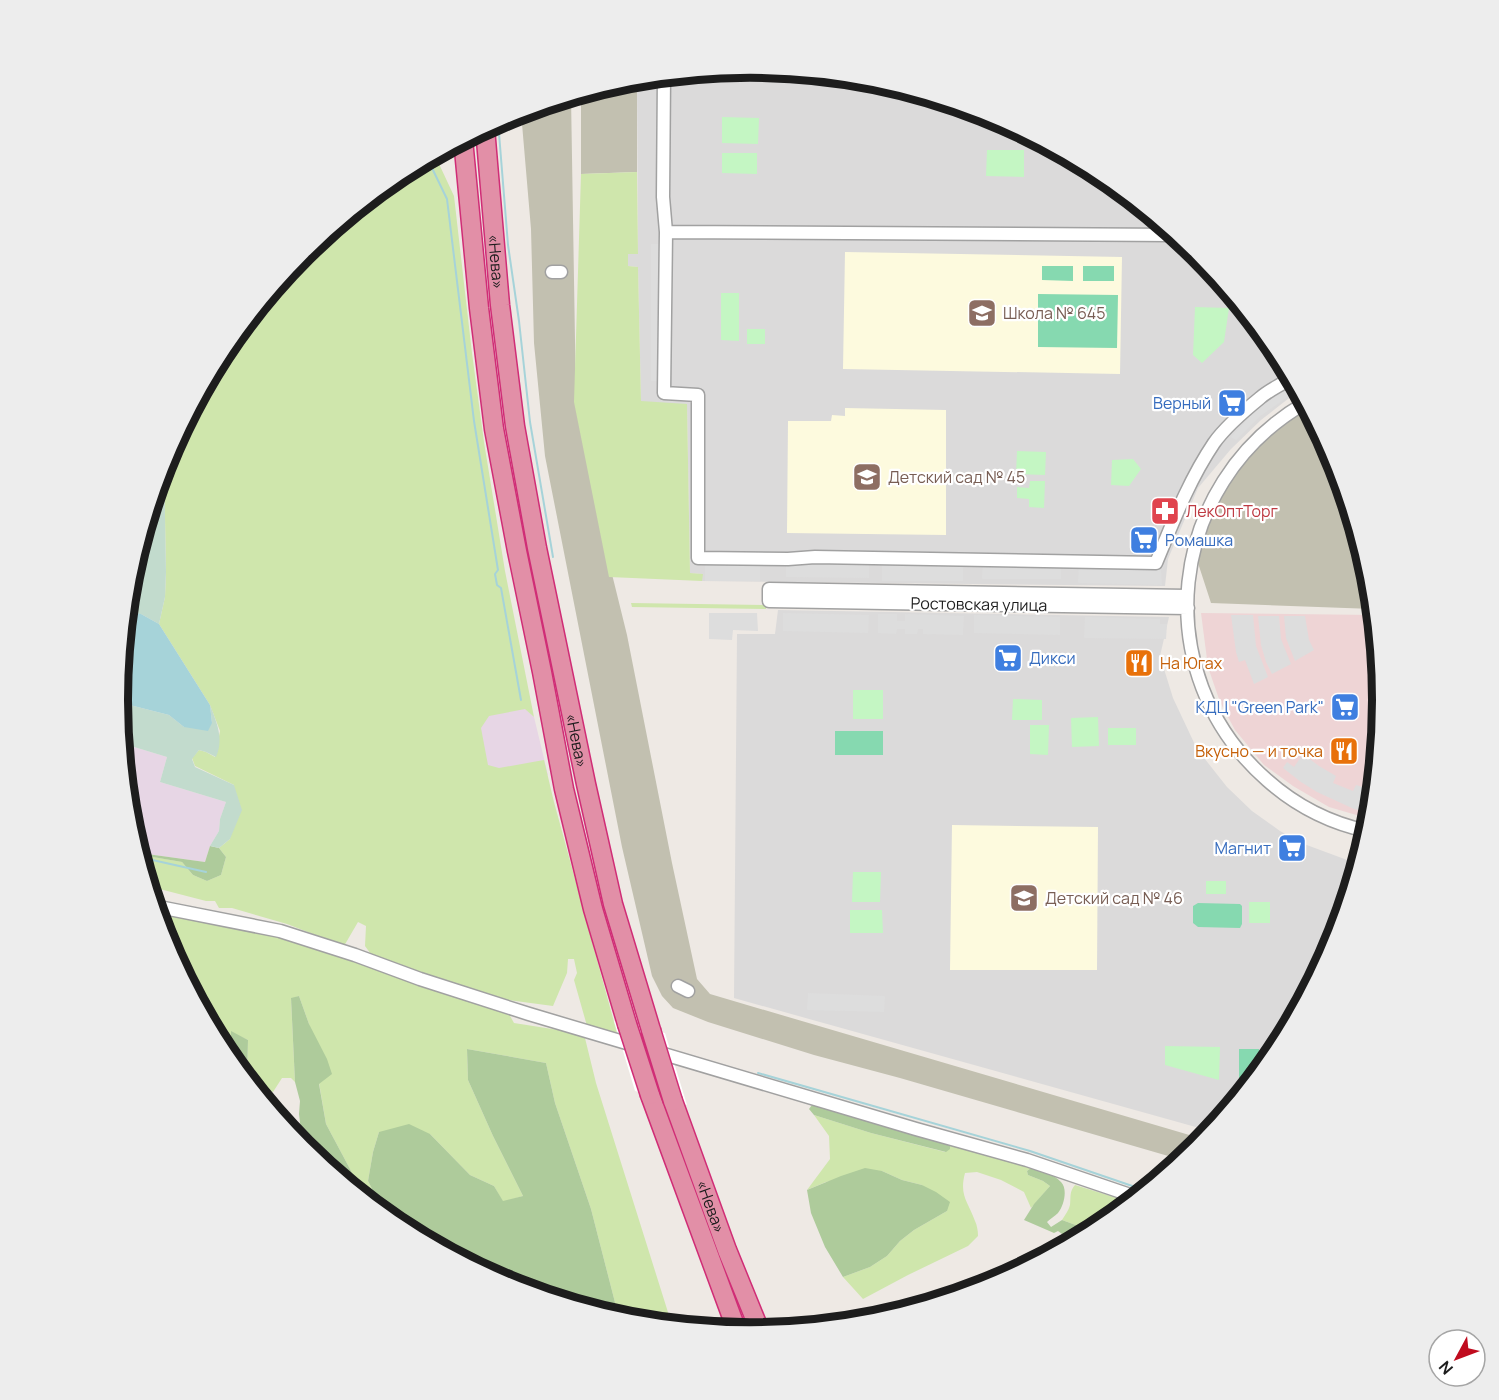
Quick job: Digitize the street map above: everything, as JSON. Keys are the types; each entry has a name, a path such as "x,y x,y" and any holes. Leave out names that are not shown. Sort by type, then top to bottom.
{"highway":[{"name":"«Нева»","path":"486,137 500,305 514,426 586,784 611,893 673,1101 727,1250 756,1322"},
{"name":"«Нева»","path":"464,148 479,308 494,429 564,789 593,909 627,1024 650,1095 734,1322"}],"street":[{"path":"664,84 663,197 666,232 664,393 698,395 698,558 815,557 1156,563 1179,508 1215,442 1261,396 1284,382"},
{"path":"666,232 1163,235"},
{"path":"1298,408 1262,435 1238,460 1211,502 1194,548 1189,572 1188,602 1191,644 1206,697 1236,748 1277,789 1301,806 1327,819 1358,829"},
{"name":"Ростовская улица","path":"769,595 1188,602"},
{"path":"164,908 280,931 529,1014 1026,1160 1127,1194"}],"shaded area":[{"path":"750,78 831,83 871,90 910,99 988,125 1061,161 1128,207 1160,232 1217,290 1267,354 1292,396 1261,420 1231,449 1198,488 1168,559 1165,586 702,581 702,574 690,573 687,405 641,402 638,267 628,266 628,254 638,254 637,88 709,79"},
{"path":"637,88 637,172 581,174 581,101"},
{"path":"571,104 576,402 609,562 627,635 697,979 710,994 1193,1136 1171,1157 814,1055 708,1022 673,1008 662,996 652,976 622,847 545,456 534,343 531,229 522,121"},
{"path":"651,244 660,244 660,381 651,381"},
{"name":"Школа № 645","path":"845,252 1122,257 1120,374 843,369"},
{"path":"1288,388 1291,394 1259,417 1236,440 1231,437 1258,408"},
{"name":"Детский сад № 45","path":"845,408 946,410 946,535 787,533 788,421 831,421 832,415 845,416"},
{"path":"1301,413 1324,462 1350,539 1364,609 1211,603 1198,563 1205,534 1216,507 1230,481 1248,458"},
{"path":"786,562 869,563 869,578 786,577"},
{"path":"882,562 963,563 963,581 882,581"},
{"path":"983,562 1061,563 1061,579 982,579"},
{"path":"705,563 760,563 760,581 705,581"},
{"path":"1079,563 1161,566 1162,585 1078,583"},
{"path":"778,610 1169,617 1160,656 1173,698 1197,749 1227,787 1252,811 1280,831 1304,844 1350,861 1324,938 1288,1011 1267,1046 1243,1079 1200,1128 734,998 737,634 775,634"},
{"path":"709,613 757,613 758,631 733,630 732,640 709,639"},
{"path":"783,613 869,615 868,633 783,631"},
{"path":"1201,613 1365,615 1372,700 1370,741 1361,816 1329,807 1293,786 1264,765 1235,730 1220,702 1208,667"},
{"path":"878,614 897,614 897,621 905,621 905,614 964,616 963,635 923,634 923,629 918,629 917,634 905,634 905,629 897,629 896,634 878,633"},
{"path":"974,615 1060,617 1060,635 974,633"},
{"path":"1231,615 1253,615 1256,646 1268,677 1254,684 1245,660 1239,662"},
{"path":"1258,616 1279,616 1281,639 1291,664 1272,674 1261,645"},
{"path":"1284,616 1305,616 1309,640 1314,650 1295,661 1286,638"},
{"path":"1085,617 1160,619 1160,624 1167,624 1166,639 1084,638"},
{"path":"452,700 524,707 534,717 548,775 496,808"},
{"path":"129,746 167,757 160,782 226,802 220,819 219,831 210,846 205,862 147,854 139,821"},
{"path":"1303,754 1336,776 1333,783 1353,791 1356,785 1365,788 1362,811 1317,792 1283,768 1287,762 1294,767"},
{"name":"Детский сад № 46","path":"952,825 1098,827 1097,970 950,970"},
{"path":"808,993 885,996 884,1012 807,1010"}],"green space":[{"path":"722,117 759,118 758,144 722,143"},
{"path":"987,150 1024,150 1024,177 986,176"},
{"path":"722,153 757,153 757,174 722,173"},
{"path":"440,161 454,196 484,442 505,571 534,717 525,709 489,716 481,728 488,765 499,768 544,760 617,1033 587,1026 574,980 577,973 574,959 568,959 567,973 553,1006 500,999 373,957 365,946 366,926 358,922 344,946 287,924 232,908 219,908 215,901 206,901 157,888 148,855 182,862 193,875 207,881 221,875 226,857 219,848 230,839 234,785 195,766 192,758 199,750 215,757 220,731 210,705 159,624 165,597 165,490 192,425 232,354 282,290 339,232 404,183"},
{"path":"637,172 638,254 628,254 628,266 638,267 641,401 687,404 690,573 703,574 702,581 609,577 574,402 581,174"},
{"path":"1042,266 1073,266 1073,281 1042,280"},
{"path":"1083,266 1114,266 1114,281 1083,281"},
{"path":"721,293 739,293 739,341 721,340"},
{"path":"1038,294 1118,295 1117,348 1038,347"},
{"path":"1195,307 1229,308 1224,342 1202,363 1193,355"},
{"path":"747,329 765,329 765,344 747,344"},
{"path":"1017,451 1046,452 1045,475 1016,474"},
{"path":"1133,459 1141,469 1129,486 1111,485 1112,460"},
{"path":"1030,481 1045,481 1044,508 1029,507 1029,499 1017,498 1017,487 1029,488"},
{"path":"165,490 165,597 159,624 141,614 133,620 139,579"},
{"path":"631,603 765,605 766,609 632,607"},
{"path":"853,690 883,690 883,719 853,719"},
{"path":"1013,699 1042,700 1042,720 1012,720"},
{"path":"128,705 169,715 184,727 212,723 210,705 219,731 216,757 199,750 192,759 195,767 234,785 242,810 230,839 219,848 210,846 219,831 220,819 226,802 160,782 167,757 129,746"},
{"path":"1098,717 1099,746 1072,747 1071,718"},
{"path":"1030,725 1049,725 1048,755 1030,754"},
{"path":"1108,728 1136,728 1136,745 1108,745"},
{"path":"835,731 883,731 883,755 835,755"},
{"path":"210,846 219,848 226,857 221,875 207,881 193,875 182,862 148,856 147,854 205,862"},
{"path":"853,872 881,872 880,902 852,902"},
{"path":"1206,881 1226,881 1226,894 1206,894"},
{"path":"1249,902 1270,902 1270,923 1249,923"},
{"path":"1198,903 1240,904 1242,924 1240,928 1198,927 1193,923 1193,906"},
{"path":"850,910 882,910 883,933 850,933"},
{"path":"166,914 281,935 509,1014 514,1023 584,1034 596,1083 670,1317 616,1307 591,1209 555,1103 546,1063 467,1049 468,1080 523,1196 503,1202 494,1186 470,1175 430,1134 379,1132 368,1181 376,1197 357,1182 326,1124 309,1024 299,996 291,999 295,1082 291,1078 282,1078 273,1092 264,1089 247,1067 248,1040 231,1032 231,1044 192,975"},
{"path":"299,996 309,1024 327,1059 332,1074 319,1084 326,1124 357,1182 339,1168 301,1130 300,1101 295,1082 291,998"},
{"path":"231,1031 248,1040 247,1067 232,1046"},
{"path":"1165,1046 1220,1047 1219,1080 1165,1065"},
{"path":"467,1049 546,1063 555,1103 591,1209 616,1307 550,1289 474,1258 438,1239 376,1197 368,1181 379,1132 409,1124 430,1134 470,1175 494,1186 503,1201 523,1196 468,1080"},
{"path":"1239,1049 1259,1049 1259,1057 1239,1084"},
{"path":"812,1105 950,1144 950,1149 946,1152 871,1133 814,1115 809,1109"},
{"path":"814,1115 871,1133 945,1152 950,1144 1031,1168 1027,1171 1028,1175 1050,1186 1031,1208 1024,1192 1001,1180 977,1172 965,1173 963,1187 965,1198 976,1224 978,1236 968,1246 863,1299 843,1277 870,1267 887,1256 914,1230 947,1211 922,1185 902,1180 882,1171 826,1182 807,1190 830,1159 829,1136"},
{"path":"865,1168 882,1171 902,1180 922,1185 950,1202 947,1211 914,1230 887,1256 870,1267 843,1277 825,1247 811,1213 807,1190"},
{"path":"1031,1168 1047,1173 1063,1185 1065,1193 1062,1206 1058,1213 1047,1222 1051,1227 1062,1220 1080,1227 1060,1239 1062,1234 1058,1231 1054,1233 1024,1220 1050,1186 1028,1175 1027,1171"},
{"path":"1075,1185 1120,1199 1080,1227 1062,1220 1069,1207"}],"water":[{"path":"134,613 141,614 159,624 210,705 212,723 208,731 184,727 169,715 128,705 129,659"}],"pier":[{"path":"614,1021 665,1033 687,1105 635,1091"}],"waterway":[{"path":"499,131 508,245 530,422 553,557"},
{"path":"431,166 447,199 474,421 498,570 495,574 497,585 501,588 521,700"},
{"path":"149,859 206,872"},
{"path":"758,1073 1030,1151 1136,1187"}],"place":[{"name":"Школа № 645","path":"982,313"},
{"name":"Верный","path":"1232,403"},
{"name":"Детский сад № 45","path":"867,477"},
{"name":"ЛекОптТорг","path":"1165,511"},
{"name":"Ромашка","path":"1144,540"},
{"name":"Дикси","path":"1008,658"},
{"name":"На Югах","path":"1139,663"},
{"name":"КДЦ \"Green Park\"","path":"1345,707"},
{"name":"Вкусно — и точка","path":"1344,751"},
{"name":"Магнит","path":"1292,848"},
{"name":"Детский сад № 46","path":"1024,898"}]}
